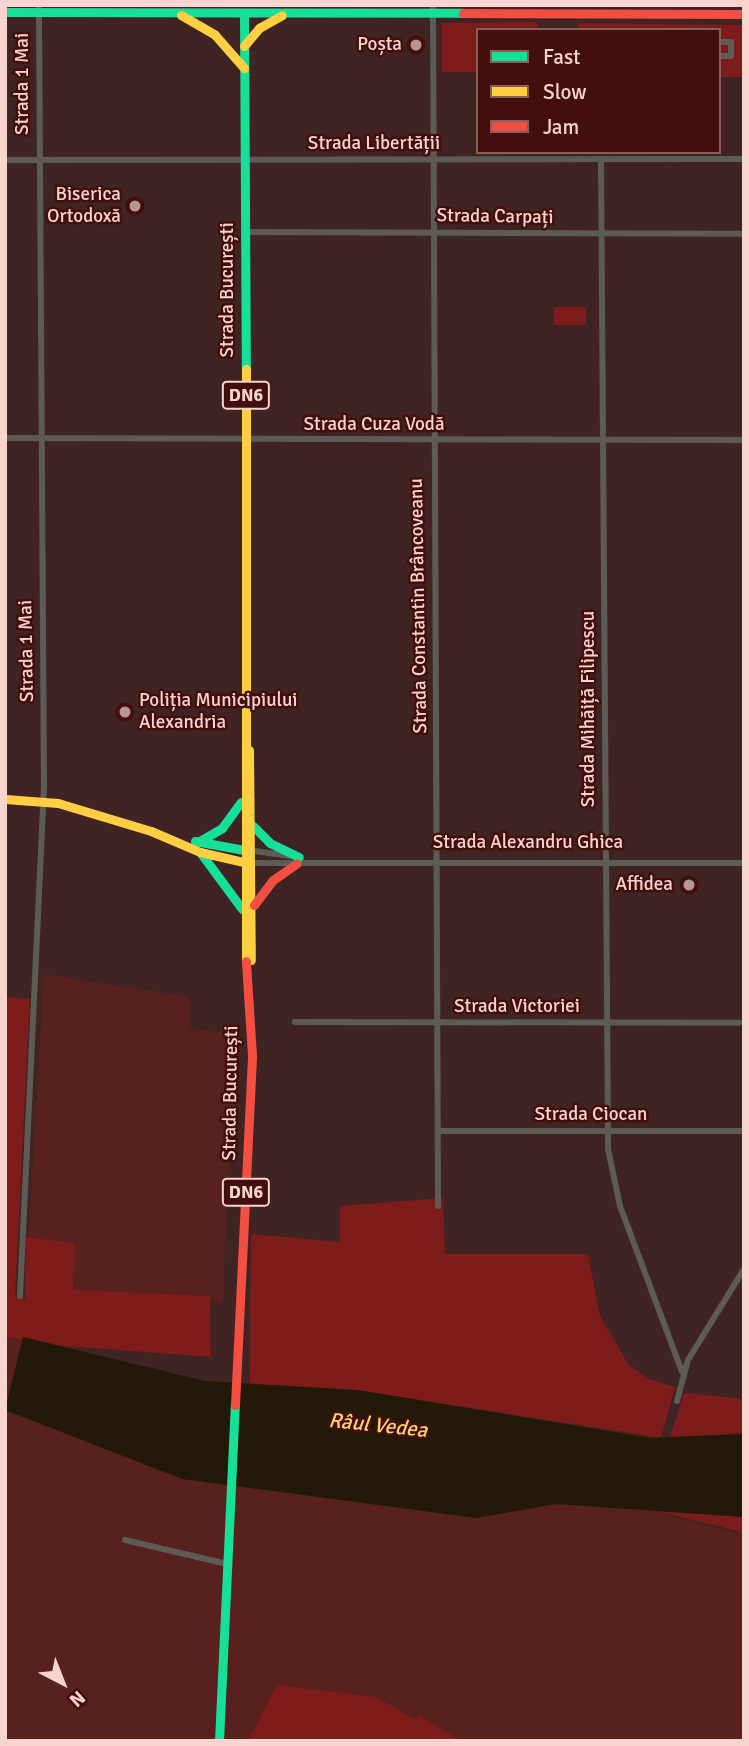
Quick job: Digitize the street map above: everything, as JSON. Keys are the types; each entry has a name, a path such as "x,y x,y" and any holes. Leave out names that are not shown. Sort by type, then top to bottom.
{"main road":[{"path":"178,14 201,5"},
{"path":"271,5 288,13"},
{"path":"5,12 39,9 178,14 244,9 288,13 433,9 597,9 744,14"},
{"name":"Strada București","path":"244,9 248,743 253,826 248,850"},
{"path":"244,46 266,22 288,13"},
{"path":"178,14 215,35 244,68"},
{"name":"Strada București","path":"248,743 244,796 248,863 243,912 250,970"},
{"path":"198,842 230,820 244,796"},
{"name":"Strada Alexandru Ghica","path":"5,799 43,800 173,839 200,852 248,863"},
{"path":"253,826 277,847 298,860 273,880 253,908"},
{"name":"Strada Alexandru Ghica","path":"173,839 248,850"},
{"path":"200,852 227,883 243,912"},
{"name":"Strada București","path":"229,1565 251,1055 250,970 253,908 248,863"},
{"name":"DN6","path":"219,1741 229,1565"}],"street":[{"name":"Strada 1 Mai","path":"20,1296 43,800 39,9"},
{"name":"Strada Constantin Brâncoveanu","path":"433,9 438,1206"},
{"path":"721,42 731,42 731,56 721,56"},
{"name":"Strada Mihăiță Filipescu","path":"601,159 608,1131 620,1206 682,1372"},
{"name":"Strada Libertății","path":"5,160 744,159"},
{"name":"Strada Carpați","path":"246,232 744,234"},
{"name":"Strada Cuza Vodă","path":"5,438 246,441 744,440"},
{"name":"Strada Alexandru Ghica","path":"248,850 312,861 744,863"},
{"name":"Strada Alexandru Ghica","path":"248,863 298,860"},
{"name":"Strada Victoriei","path":"295,1022 739,1023"},
{"name":"Strada Ciocan","path":"438,1131 744,1131"},
{"path":"677,1401 682,1372 744,1269"},
{"path":"125,1540 229,1565"}],"shaded area":[{"path":"537,22 537,28 476,28 476,72 442,72 442,23"},
{"path":"578,23 744,25 744,77 721,77 721,28 578,28"},
{"path":"554,307 586,307 586,325 554,325"},
{"path":"44,974 189,997 190,1028 239,1035 237,1104 227,1178 223,1303 25,1296"},
{"path":"5,997 30,999 15,1295 25,1299 26,1237 75,1243 73,1290 210,1296 211,1357 40,1344 5,1336"},
{"path":"443,1198 445,1254 588,1254 600,1316 628,1364 649,1379 675,1387 661,1438 357,1390 250,1384 251,1234 340,1242 340,1206"},
{"path":"5,1336 42,1336 121,1369 744,1535 744,1741 5,1741"},
{"path":"684,1393 744,1399 744,1433 670,1437"},
{"path":"657,1511 744,1517 744,1535 734,1530"},
{"path":"277,1685 376,1697 415,1719 420,1715 460,1741 248,1741"}],"water":[{"name":"Râul Vedea","path":"23,1337 205,1381 357,1390 651,1438 744,1434 744,1517 556,1504 476,1518 182,1479 5,1410"}],"traffic: fast":[{"path":"5,12 463,13"},
{"path":"244,13 246,369"},
{"path":"198,842 222,828 241,802"},
{"path":"253,826 270,843 299,857"},
{"path":"195,841 244,850"},
{"path":"200,852 242,909"},
{"path":"219,1741 235,1405"}],"traffic: slow":[{"path":"181,15 215,35 244,68"},
{"path":"244,46 259,28 282,15"},
{"path":"246,369 246,961"},
{"path":"249,750 251,960"},
{"path":"5,799 58,803 151,831 200,852 243,862"}],"traffic: jam":[{"path":"463,13 744,14"},
{"path":"254,905 273,880 297,863"},
{"path":"235,1405 252,1055 246,961"}],"place":[{"name":"Poșta","path":"416,45"},
{"name":"Biserica Ortodoxă","path":"135,206"},
{"name":"Poliția Municipiului Alexandria","path":"125,712"},
{"name":"Affidea","path":"689,885"}]}
